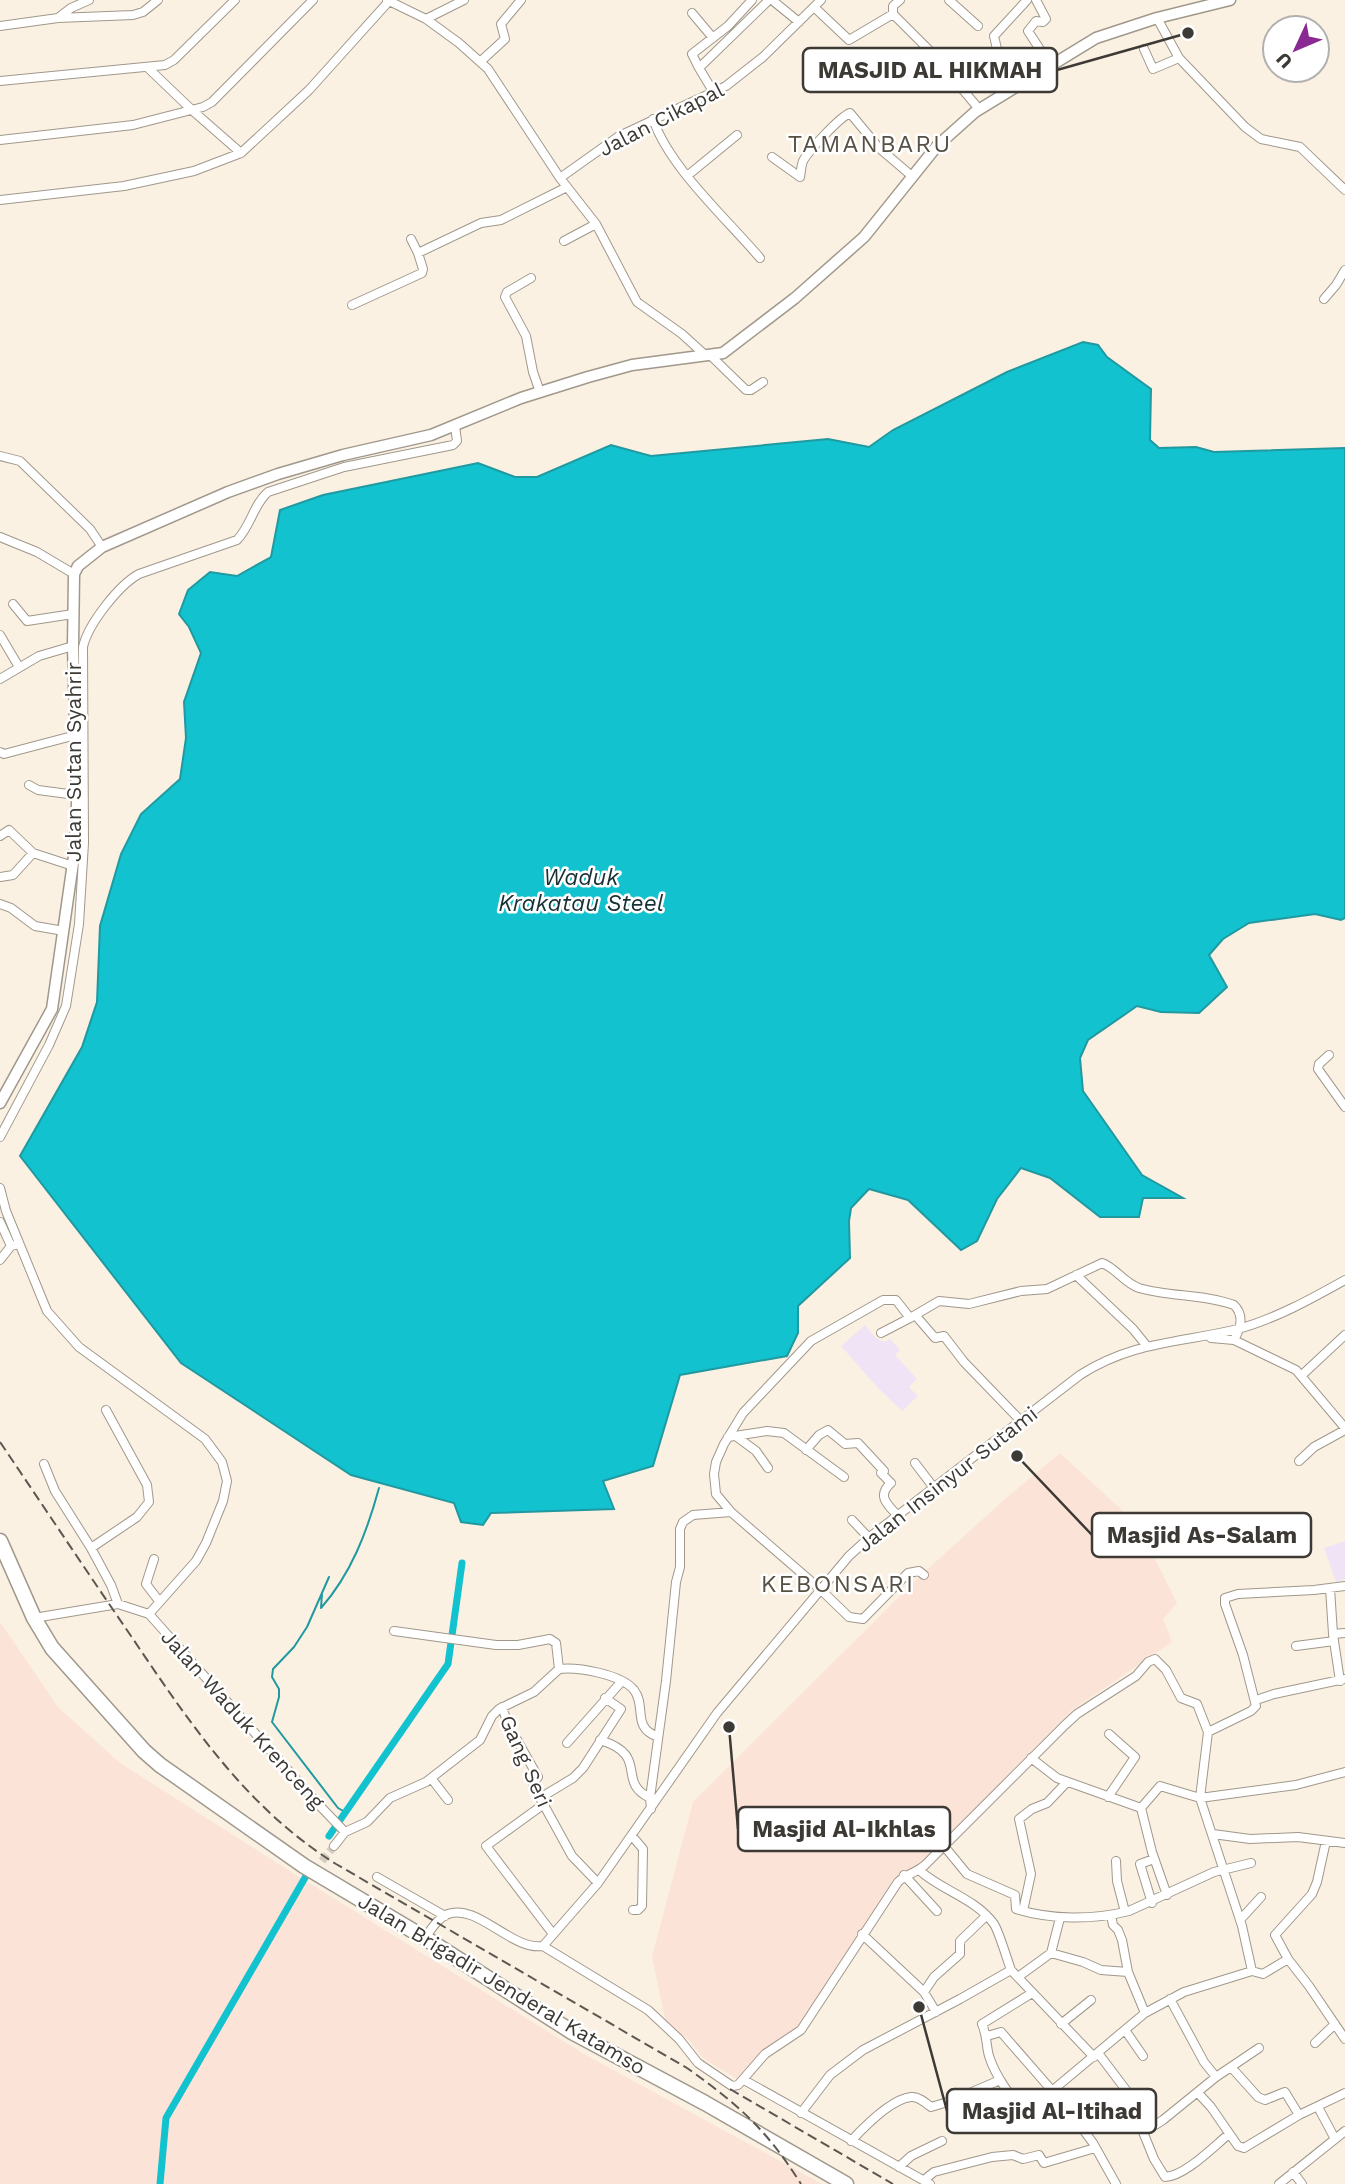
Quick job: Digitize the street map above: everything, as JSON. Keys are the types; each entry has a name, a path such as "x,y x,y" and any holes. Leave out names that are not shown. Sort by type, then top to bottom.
{"highway":[{"name":"Jalan Brigadir Jenderal Katamso","path":"0,1541 34,1618 52,1648 144,1751 160,1765 270,1844 425,1938 572,2032 705,2103 846,2184"}],"street":[{"path":"58,18 71,4 89,0"},
{"path":"0,26 58,18 133,15 143,12 158,0"},
{"path":"0,81 165,65 174,60 235,0"},
{"path":"0,140 132,125 192,111 212,102 313,0"},
{"path":"0,200 136,183 194,172 241,153 309,90 389,0 426,19 481,61 560,178 596,224 637,302 682,334 746,390 751,390 763,382"},
{"path":"426,19 464,0"},
{"path":"481,61 506,38 501,24 521,0"},
{"path":"714,93 692,54 742,12 752,0"},
{"path":"699,68 771,0 799,22"},
{"name":"Jalan Cikapal","path":"560,178 600,148 653,118 726,86 763,57 821,0"},
{"path":"900,0 893,6 894,13 979,109"},
{"path":"949,0 978,26"},
{"path":"1024,80 998,49 994,36 1027,0"},
{"path":"1036,0 1046,19 1043,22 1034,22 1028,31 1050,65"},
{"path":"0,537 37,552 74,574 78,566 102,547 229,492 278,474 343,454 430,435 512,401 632,365 708,355 729,349 843,257 878,222 949,133 979,109 1097,38 1157,18 1230,0"},
{"path":"814,7 849,40 894,13"},
{"path":"692,13 713,38"},
{"path":"1157,18 1179,58 1256,136 1267,141 1300,147 1344,189"},
{"path":"1144,49 1153,69 1179,58"},
{"path":"147,67 241,153"},
{"path":"772,157 800,177 802,164 809,152 842,117 850,113 878,148 913,177"},
{"path":"653,118 660,137 687,176 760,258"},
{"path":"687,176 737,135"},
{"path":"418,253 481,223 498,222 567,187"},
{"path":"564,240 596,224"},
{"path":"352,305 422,272 424,269 411,239"},
{"path":"1324,299 1345,270"},
{"path":"531,278 508,292 505,297 526,337 540,392"},
{"path":"0,1137 49,1045 66,1006 79,924 84,843 82,647 88,632 128,580 237,540 247,531 260,499 268,492 344,467 453,445 457,441 455,426"},
{"path":"0,456 20,461 90,529 102,547"},
{"name":"Jalan Sutan Syahrir","path":"0,1103 52,1009 64,931 73,866 76,795 74,574"},
{"path":"13,604 27,621 73,614"},
{"path":"0,635 19,667"},
{"path":"0,679 39,656 73,646"},
{"path":"0,752 4,754 76,735"},
{"path":"30,785 38,790 76,795"},
{"path":"0,836 9,830 33,853 73,866"},
{"path":"0,877 13,876 33,853"},
{"path":"0,904 11,908 35,926 64,931"},
{"path":"1329,1055 1319,1063 1318,1069 1345,1108"},
{"name":"Jalan Waduk Krenceng","path":"0,1188 15,1245 47,1311 79,1347 205,1439 222,1462 227,1480 217,1520 196,1561 149,1614 340,1826"},
{"path":"0,1222 15,1245 0,1259"},
{"path":"881,1333 939,1301 969,1304 1021,1291 1047,1289 1102,1263 1137,1287 1168,1295 1229,1303 1237,1309 1241,1328 1234,1340"},
{"path":"1076,1275 1133,1329 1146,1345"},
{"name":"Jalan Insinyur Sutami","path":"543,1946 598,1883 717,1713 820,1589 869,1538 1089,1369 1112,1357 1146,1345 1241,1328 1278,1314 1345,1280"},
{"path":"924,1575 919,1571 908,1573 863,1619 849,1617 731,1512 719,1500 714,1485 716,1462 733,1437 743,1413 818,1335 883,1300 896,1300 935,1338 944,1336 964,1362 1021,1421"},
{"path":"1302,1375 1345,1335"},
{"path":"1201,1337 1234,1340 1289,1366 1302,1375 1337,1417 1345,1429 1314,1447 1298,1461"},
{"path":"91,1548 136,1517 149,1502 147,1485 106,1410"},
{"path":"1337,1417 1345,1411"},
{"path":"733,1437 775,1430 784,1433 844,1477"},
{"path":"806,1450 819,1435 828,1430 845,1444 858,1443 884,1471 881,1474 891,1483 886,1488 884,1501 898,1516"},
{"path":"733,1437 756,1451 768,1468"},
{"path":"915,1463 934,1488"},
{"path":"44,1464 55,1491 91,1548 118,1604"},
{"path":"651,1809 650,1798 680,1567 680,1530 683,1522 692,1514 731,1512"},
{"path":"852,1520 869,1538"},
{"path":"154,1559 146,1584 159,1601"},
{"path":"1208,1731 1251,1711 1256,1706 1243,1655 1225,1604 1226,1598 1238,1594 1345,1586"},
{"path":"1256,1700 1342,1680 1329,1588"},
{"path":"34,1618 118,1604 149,1614"},
{"path":"394,1630 477,1643 513,1645 550,1639 556,1643 559,1669"},
{"path":"1296,1646 1345,1633"},
{"path":"425,1938 445,1916 455,1913 483,1922 531,1947 543,1946 648,2010 705,2068 732,2086 741,2082 765,2054 801,2029 891,1890 904,1875 919,1870 1077,1714 1125,1683 1155,1659 1162,1664 1181,1698 1196,1704 1208,1731 1200,1798 1240,1920 1252,1971"},
{"path":"334,1846 340,1826 367,1822 390,1798 431,1779 480,1740 492,1716 502,1707 534,1692 559,1669 592,1671 622,1681 636,1693 644,1727 658,1737"},
{"path":"567,1743 622,1681"},
{"path":"554,1934 486,1846 583,1768 621,1709 605,1698"},
{"name":"Gang Seri","path":"502,1707 508,1724 538,1777 533,1785 572,1856 598,1883"},
{"path":"1108,1797 1135,1757 1109,1734"},
{"path":"600,1740 612,1743 625,1752 630,1759 635,1787 650,1798"},
{"path":"1031,1758 1051,1774 1067,1782 1141,1808"},
{"path":"1141,1808 1160,1786 1200,1798 1296,1785 1345,1772"},
{"path":"431,1779 448,1800"},
{"path":"1023,1911 1031,1874 1019,1819 1047,1803 1067,1782"},
{"path":"1141,1808 1154,1859 1167,1895"},
{"path":"1213,1834 1251,1839 1298,1837 1345,1843"},
{"path":"632,1836 641,1845 643,1856 642,1906 633,1910"},
{"path":"1326,1841 1314,1890 1275,1935 1288,1959 1345,2039"},
{"path":"944,1846 967,1874 1015,1895 1015,1908 1060,1918 1125,1912 1224,1870 1251,1863"},
{"path":"1152,1902 1140,1864 1154,1859"},
{"path":"1116,1861 1117,1881 1125,1912"},
{"path":"919,1870 936,1885 957,1894 986,1916 996,1928 1011,1970 1124,2086 1154,2159 1167,2177 1192,2164 1228,2134"},
{"path":"904,1875 937,1911"},
{"path":"377,1877 445,1916"},
{"path":"1240,1920 1261,1897"},
{"path":"1111,1915 1126,1955 1128,1972 1145,2014"},
{"path":"924,1992 934,1977 960,1955 960,1941 986,1916"},
{"path":"1018,1977 1051,1953 1060,1918"},
{"path":"862,1934 924,1992 936,2012"},
{"path":"1051,1953 1101,1970 1128,1972"},
{"path":"1053,2090 1145,2014 1170,1998 1252,1971 1263,1974 1288,1959"},
{"path":"802,2113 830,2075 847,2061 876,2042 1011,1970"},
{"path":"1032,1993 983,2022 989,2055 1000,2080 1031,2121 1036,2122 1040,2118"},
{"path":"1170,1998 1204,2062 1216,2077"},
{"path":"1061,2024 1091,2000"},
{"path":"1315,2043 1335,2024"},
{"path":"1125,2030 1143,2056"},
{"path":"987,2036 999,2032 1004,2035 1053,2090 1096,2148 1116,2184"},
{"path":"1143,2132 1259,2048"},
{"path":"1231,2067 1258,2097 1265,2100 1285,2092 1299,2115"},
{"path":"851,2141 879,2112 909,2097 917,2098 931,2107 960,2098 1000,2080"},
{"path":"741,2082 927,2182 933,2172 992,2157 1013,2155 1023,2159 1039,2155 1042,2162 1096,2148"},
{"path":"1198,2092 1228,2134 1238,2146 1244,2148 1299,2115 1345,2093"},
{"path":"1318,2107 1335,2139"},
{"path":"1279,2184 1345,2131"},
{"path":"899,2167 911,2155 942,2141"},
{"path":"1293,2172 1302,2184"}],"shaded area":[{"path":"865,1325 876,1338 885,1342 890,1339 900,1350 895,1355 917,1379 909,1387 918,1396 902,1411 841,1346"},
{"path":"1060,1453 1138,1525 1177,1603 1163,1619 1172,1642 1071,1711 918,1867 894,1878 799,2027 758,2055 739,2080 704,2059 689,2040 666,2024 652,1957 693,1802 919,1577"},
{"path":"1345,1541 1345,1579 1336,1582 1324,1548"},
{"path":"0,1622 58,1707 120,1763 584,2054 822,2184 0,2184"}],"water":[{"name":"Waduk Krakatau Steel","path":"1083,342 1098,345 1107,357 1151,389 1150,440 1159,448 1196,447 1214,452 1345,448 1345,918 1341,920 1315,914 1249,923 1223,939 1209,955 1227,987 1199,1013 1161,1012 1137,1006 1088,1040 1080,1058 1083,1091 1142,1175 1183,1198 1143,1198 1139,1217 1100,1217 1050,1178 1021,1168 997,1199 977,1241 961,1250 908,1200 869,1189 851,1208 850,1258 798,1306 798,1333 787,1356 680,1375 653,1466 603,1481 614,1509 491,1513 483,1525 461,1522 454,1503 351,1475 181,1363 20,1156 82,1047 97,1002 100,926 121,854 141,814 180,779 186,738 184,702 201,653 189,627 179,614 188,590 210,572 237,576 271,557 280,510 323,495 478,463 515,477 537,477 611,445 651,456 828,439 869,447 893,430 1007,372"}],"waterway":[{"path":"322,1593 321,1608 332,1595 357,1552 379,1488"},
{"path":"329,1836 448,1664 462,1563"},
{"path":"329,1577 307,1627 294,1647 273,1669 272,1677 279,1689 279,1697 272,1722 338,1808 345,1812"},
{"path":"160,2184 166,2118 306,1876"}],"tunnel":[{"path":"322,1861 334,1846"}],"railway":[{"path":"0,1442 175,1700 222,1761 274,1817 336,1864 687,2068 722,2094 764,2133 801,2184"},
{"path":"730,2089 893,2184"}],"place":[{"name":"MASJID AL HIKMAH","path":"1188,33"},
{"name":"Masjid As-Salam","path":"1017,1456"},
{"name":"Masjid Al-Ikhlas","path":"729,1727"},
{"name":"Masjid Al-Itihad","path":"919,2007"}],"district":[{"name":"TAMANBARU","path":"870,144"},
{"name":"KEBONSARI","path":"838,1584"}]}
